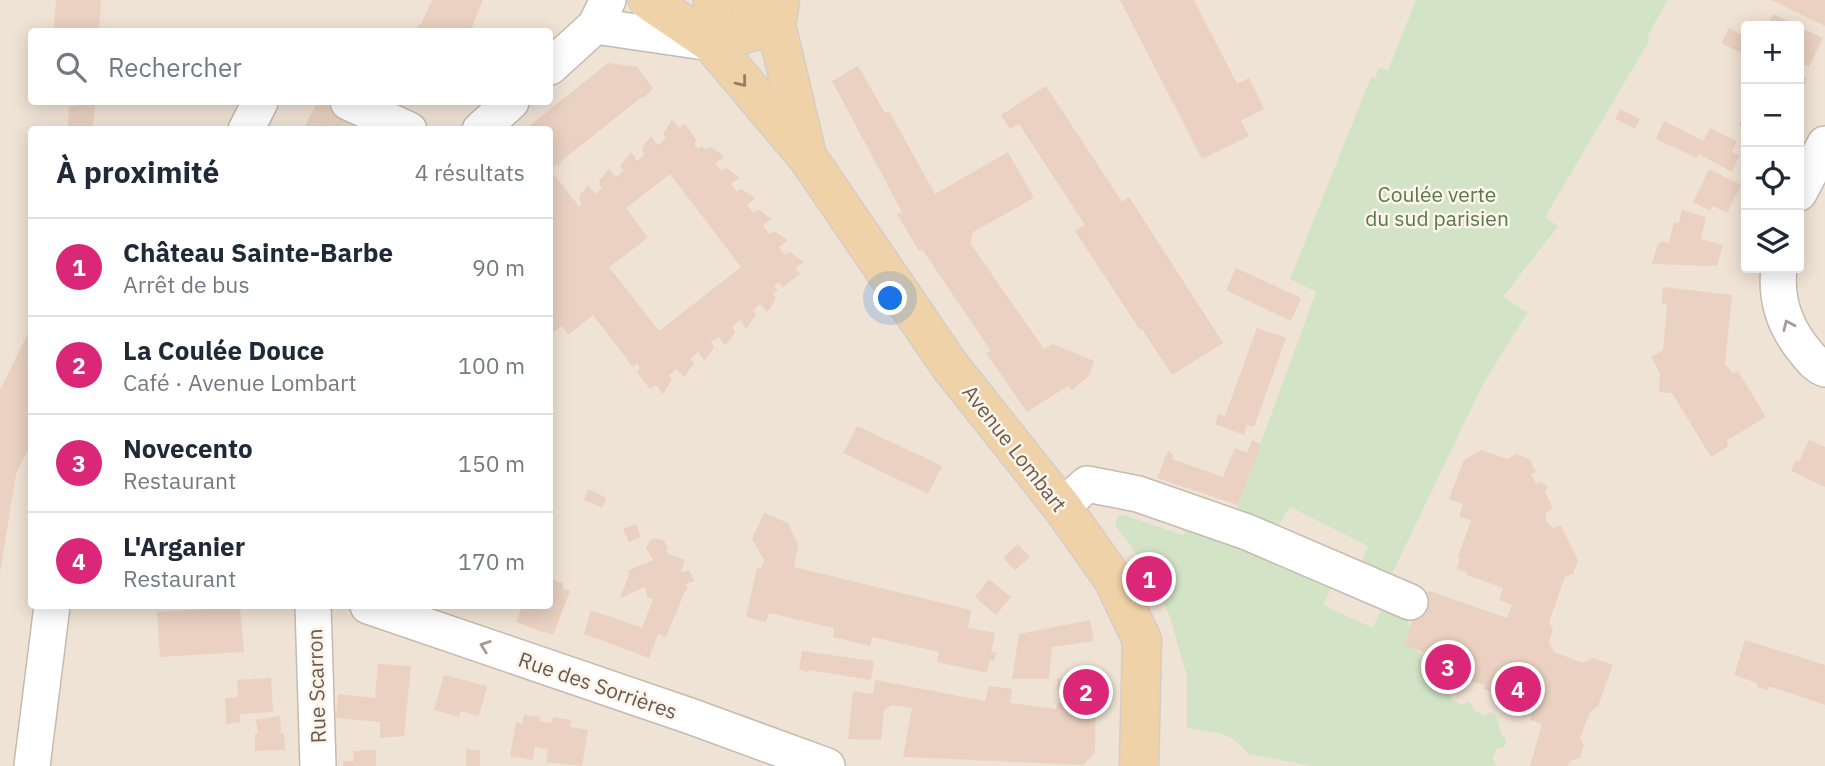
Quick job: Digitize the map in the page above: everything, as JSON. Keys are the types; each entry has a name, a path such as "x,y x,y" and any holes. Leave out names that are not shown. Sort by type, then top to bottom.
{"main road":[{"name":"Avenue Lombart","path":"648,0 710,43 808,158 950,366 1062,507 1113,579 1142,640 1139,766"},
{"path":"713,0 710,43 778,12"},
{"path":"745,0 778,12"},
{"name":"Avenue Lombart","path":"778,12 808,158"}],"street":[{"path":"553,64 601,13 710,43"},
{"path":"248,126 258,105"},
{"path":"355,105 400,126"},
{"path":"484,126 508,105"},
{"path":"1804,184 1825,144"},
{"path":"1778,273 1780,309 1794,340 1818,366 1825,369"},
{"path":"1062,507 1087,484 1138,494 1247,532 1410,602"},
{"path":"32,766 52,609"},
{"name":"Rue Scarron","path":"313,609 318,766"},
{"name":"Rue des Sorrières","path":"376,609 731,741 827,766"}],"shaded area":[{"path":"0,0 1825,0 1825,766 0,766"}],"green space":[{"name":"Coulée verte du sud parisien","path":"1416,0 1668,0 1647,36 1650,38 1646,46 1545,217 1558,226 1503,297 1529,314 1483,384 1388,582 1359,567 1368,546 1290,507 1278,527 1235,513 1316,292 1290,279 1371,77 1375,78 1379,67 1388,70"},
{"path":"1119,515 1183,535 1188,525 1333,584 1323,605 1373,628 1382,608 1407,619 1429,671 1427,672 1439,694 1446,692 1452,700 1462,705 1468,702 1473,705 1473,710 1484,715 1491,712 1496,715 1506,743 1504,747 1497,748 1493,758 1497,766 1313,766 1248,754 1228,736 1187,728 1187,677 1170,617 1152,576 1116,526"}],"building":[{"path":"56,0 101,0 99,28 54,28"},
{"path":"432,0 483,0 472,28 417,28"},
{"path":"1120,0 1194,0 1237,84 1249,78 1264,109 1241,121 1249,136 1202,159"},
{"path":"1771,0 1825,0 1825,26"},
{"path":"1773,14 1788,21 1770,21"},
{"path":"1729,28 1741,34 1741,53 1721,43"},
{"path":"1804,29 1823,38 1809,67 1804,64"},
{"path":"608,63 637,67 653,88 644,98 643,96 560,162 559,166 557,164 553,167 553,126 529,126"},
{"path":"858,66 885,113 889,111 935,194 1008,152 1034,198 973,232 970,243 1044,349 1053,344 1094,361 1088,377 1072,390 1068,386 1027,412 986,353 991,351 922,249 919,251 897,214 902,212 832,81"},
{"path":"1046,86 1122,202 1129,197 1223,343 1172,375 1075,231 1085,225 1019,124 1010,129 1001,115"},
{"path":"95,105 93,126 68,126 69,106"},
{"path":"316,105 326,105 369,126 305,126"},
{"path":"1620,109 1640,119 1635,129 1615,119"},
{"path":"672,120 679,128 685,124 697,141 694,144 698,149 702,146 705,150 710,147 724,157 715,163 721,171 726,168 740,178 731,184 737,192 741,189 755,198 747,205 753,213 761,211 771,219 763,226 769,234 774,231 788,240 779,247 785,255 790,252 804,262 795,268 800,274 783,287 778,282 774,286 778,291 773,294 776,298 767,312 760,304 753,310 756,315 746,329 740,320 732,327 734,334 725,345 719,337 711,342 714,347 705,361 698,352 690,359 694,363 684,377 677,369 669,375 672,379 663,394 656,385 650,389 637,372 640,368 637,363 633,367 593,315 568,335 562,326 553,333 553,174 579,206 582,204 580,195 588,185 595,194 602,188 600,180 609,169 616,177 624,171 620,166 631,152 637,161 645,154 642,150 651,136 658,145 666,138 663,134","holes":["670,174 741,267 659,331 609,267 648,238 626,208"]},
{"path":"1664,121 1703,141 1710,128 1737,141 1732,152 1739,156 1732,172 1699,154 1697,158 1656,139"},
{"path":"1709,169 1741,185 1727,213 1713,206 1710,211 1693,202"},
{"path":"1682,210 1706,217 1701,239 1723,245 1717,266 1652,264 1657,246 1662,241 1669,243 1674,222 1679,223"},
{"path":"1236,268 1301,298 1291,321 1226,290"},
{"path":"1663,287 1732,295 1725,364 1733,374 1738,371 1766,417 1726,441 1729,446 1711,457 1672,393 1659,392 1660,373 1651,357 1663,350 1667,304 1662,304"},
{"path":"1257,328 1286,338 1254,427 1247,425 1244,435 1215,424 1219,414 1225,416"},
{"path":"28,333 28,449 16,474 0,573 0,390"},
{"path":"857,426 942,466 928,494 843,453"},
{"path":"1252,440 1261,444 1238,505 1157,478 1168,451 1173,454 1172,459 1223,477 1235,448 1247,453"},
{"path":"1809,440 1825,447 1825,487 1791,471 1796,460 1799,462"},
{"path":"1481,450 1507,459 1516,454 1530,460 1536,472 1531,474 1536,484 1540,482 1548,486 1545,493 1553,508 1546,513 1546,521 1553,528 1561,525 1578,561 1573,574 1565,577 1549,622 1553,630 1549,642 1554,652 1583,663 1593,658 1613,665 1598,706 1590,712 1580,738 1584,746 1580,758 1570,761 1568,766 1530,766 1542,724 1530,720 1534,707 1484,689 1485,685 1439,672 1428,666 1432,655 1404,645 1421,595 1429,591 1507,618 1512,605 1499,600 1503,588 1457,569 1458,557 1471,520 1459,517 1463,504 1449,499 1464,460"},
{"path":"588,489 607,498 602,508 584,500"},
{"path":"764,513 788,523 798,545 794,567 971,610 968,628 995,633 991,652 996,653 994,661 990,660 987,671 983,672 937,662 939,652 872,637 870,646 833,637 834,628 769,613 766,622 746,617 757,568 761,569 764,560 752,539"},
{"path":"636,524 641,537 629,542 623,529"},
{"path":"656,538 664,541 668,548 666,553 685,560 681,572 689,570 694,581 686,584 688,590 685,591 666,637 658,634 649,658 584,634 591,610 642,628 653,599 647,597 645,587 620,598 629,575 627,571 653,560 646,548 650,540"},
{"path":"1018,544 1030,557 1015,570 1003,558"},
{"path":"989,579 1011,597 996,615 975,597"},
{"path":"553,580 564,584 562,588 570,591 553,635 516,622 521,609 553,609"},
{"path":"240,609 244,652 160,657 157,612"},
{"path":"1090,620 1094,641 1052,647 1049,679 1012,679 1019,634"},
{"path":"1745,640 1825,665 1825,705 1772,687 1768,687 1768,690 1757,687 1758,684 1734,675"},
{"path":"802,651 874,661 871,680 799,670"},
{"path":"378,664 411,666 404,736 380,738 380,722 336,718 338,694 375,698"},
{"path":"444,675 487,686 479,716 461,711 459,717 434,710"},
{"path":"1096,677 1095,753 1083,765 903,757 912,708 892,705 884,710 881,740 848,739 853,691 873,694 875,680 985,701 989,686 1012,689 1010,703 1056,709 1057,703 1062,703 1062,690 1057,690 1057,679"},
{"path":"271,678 273,712 240,714 240,722 226,724 225,698 238,697 237,680"},
{"path":"524,715 540,717 539,721 552,723 553,717 571,720 570,727 588,730 582,766 546,762 548,749 535,747 533,760 510,756 516,722 522,724"},
{"path":"280,716 285,750 255,751 255,734 258,734 256,720"},
{"path":"466,749 480,751 480,766 466,766"},
{"path":"376,750 376,766 343,766 343,761 354,761 353,751"}],"place":[{"name":"Château Sainte-Barbe","path":"1149,579"},
{"name":"Novecento","path":"1448,667"},
{"name":"L'Arganier","path":"1518,689"},
{"name":"La Coulée Douce","path":"1086,692"}]}
